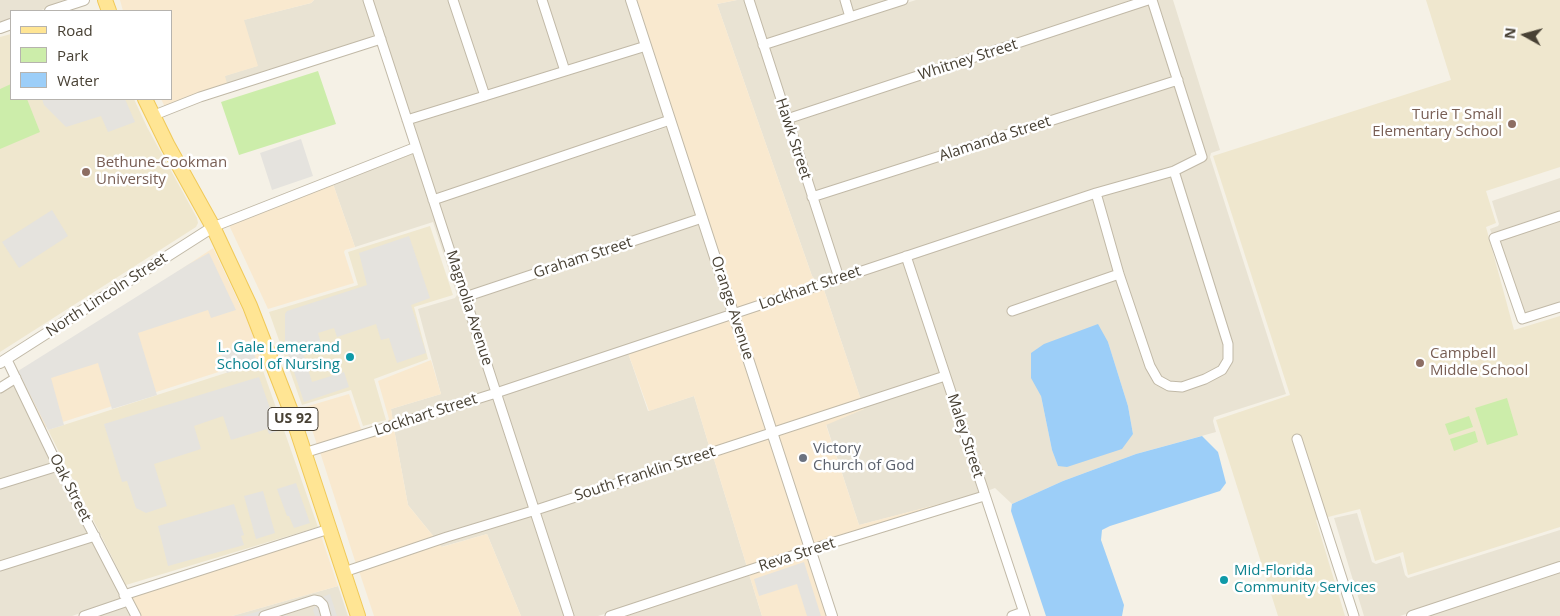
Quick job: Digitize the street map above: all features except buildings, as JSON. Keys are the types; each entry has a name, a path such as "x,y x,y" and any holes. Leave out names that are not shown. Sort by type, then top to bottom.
{"main road":[{"name":"US 92","path":"144,100 213,227 266,343 358,616"}],"street":[{"path":"53,10 84,0"},
{"name":"Magnolia Avenue","path":"368,0 569,616"},
{"path":"453,0 485,96"},
{"path":"542,0 565,71"},
{"name":"Orange Avenue","path":"631,0 832,616"},
{"name":"Hawk Street","path":"749,0 839,278"},
{"path":"845,0 850,17"},
{"path":"764,45 903,0"},
{"path":"1150,0 1178,80"},
{"name":"Whitney Street","path":"787,119 1150,0"},
{"path":"152,116 200,97 381,39"},
{"path":"407,120 646,46"},
{"name":"Lockhart Street","path":"304,453 496,393 1096,192 1174,171 1202,157 1178,80"},
{"name":"Alamanda Street","path":"812,197 1178,80"},
{"path":"433,200 670,120"},
{"path":"213,227 416,147"},
{"path":"1096,192 1119,274 1150,366 1158,380 1168,386 1182,387 1205,379 1222,370 1228,360 1228,344 1174,171"},
{"path":"1560,216 1494,238 1522,319 1560,307"},
{"name":"Graham Street","path":"465,297 702,218"},
{"name":"North Lincoln Street","path":"3,361 213,227"},
{"name":"Maley Street","path":"906,256 1024,614"},
{"path":"1012,311 1119,274"},
{"name":"Oak Street","path":"3,361 16,378 58,466 136,616"},
{"name":"South Franklin Street","path":"344,572 945,376"},
{"path":"0,388 16,378"},
{"path":"1297,439 1354,616"},
{"path":"0,484 58,466"},
{"name":"Reva Street","path":"610,616 984,496"},
{"path":"84,616 126,598 329,529"},
{"path":"0,566 95,536"},
{"path":"1412,616 1560,567"},
{"path":"264,616 314,600 320,601 326,616"},
{"path":"1012,616 1024,614"}],"shaded area":[{"path":"0,0 72,0 41,10 10,10 10,20 0,24"},
{"path":"120,0 314,0 311,3 244,20 258,66 225,76 227,84 165,107 162,100 172,100 172,10 123,10"},
{"path":"314,0 364,0 376,37 227,84 224,76 257,66 243,20 311,3"},
{"path":"372,0 449,0 480,94 410,115"},
{"path":"457,0 538,0 560,68 487,91"},
{"path":"546,0 627,0 641,43 567,66"},
{"path":"637,0 737,0 717,4 812,276 816,281 736,309"},
{"path":"744,0 833,275 816,281 812,276 717,4"},
{"path":"753,0 841,0 845,15 766,40"},
{"path":"849,0 891,0 853,12"},
{"path":"916,0 1136,0 790,114 768,47"},
{"path":"1157,0 1173,0 1220,150 1211,153 1210,157 1286,394 1214,417 1213,421 1216,432 1136,454 1063,481 1012,504 995,488 987,491 911,259 1093,197 1114,272 1007,308 1010,315 1116,279 1154,381 1204,384 1210,382 1232,360 1232,343 1179,173 1207,159","holes":["1108,342 1128,406 1133,434 1058,466 1052,450 1041,396"]},
{"name":"Campbell Middle School","path":"1426,0 1560,0 1560,167 1486,191 1496,223 1486,227 1514,330 1560,316 1560,527 1408,575 1403,552 1375,561 1360,509 1316,520 1345,616 1278,616 1216,420 1290,395 1213,156 1451,80"},
{"path":"1149,4 1173,78 815,192 792,122"},
{"name":"Bethune-Cookman University","path":"10,34 10,100 134,100 198,223 196,227 0,352 0,37"},
{"path":"643,51 666,120 436,195 412,122"},
{"path":"1175,85 1197,155 1172,168 1091,190 841,273 817,199"},
{"path":"42,100 125,100 135,122 108,132 101,116 66,127 44,105"},
{"path":"668,127 697,216 467,292 438,202"},
{"path":"301,139 313,176 272,190 260,153"},
{"path":"414,153 491,391 393,422 391,409 441,394 418,309 455,298 457,295 433,222 355,247 333,184"},
{"path":"1171,176 1224,344 1223,359 1218,368 1203,376 1182,383 1170,382 1161,377 1154,365 1123,273 1101,195"},
{"path":"1560,178 1560,212 1492,235 1490,229 1499,224 1492,201"},
{"path":"333,184 355,247 344,252 354,283 268,309 229,225"},
{"path":"52,210 68,236 19,268 2,242"},
{"path":"1560,220 1560,303 1525,314 1499,240"},
{"path":"700,223 728,311 499,388 470,299"},
{"path":"430,226 453,295 414,307 428,359 374,379 386,420 363,426 351,390 302,405 269,312 358,285 348,252"},
{"path":"409,236 430,298 411,305 426,353 397,363 389,338 381,340 376,324 337,337 334,328 318,333 322,347 303,353 312,382 344,372 349,387 304,402 285,345 285,314 287,311 367,285 359,253"},
{"path":"213,248 253,332 263,360 259,359 44,428 17,372 111,316"},
{"path":"209,253 236,310 211,318 208,310 138,333 157,395 112,409 98,363 51,378 64,425 48,430 18,371"},
{"path":"904,261 940,373 861,400 822,287"},
{"path":"822,287 861,400 775,428 739,316"},
{"path":"731,319 767,431 710,449 694,396 649,411 628,353"},
{"path":"251,344 257,363 227,373 221,353"},
{"path":"628,353 648,411 694,396 710,449 537,506 501,395"},
{"path":"431,360 441,394 391,409 393,422 317,445 305,407 349,394 361,429 387,423 389,419 378,381"},
{"path":"260,362 318,527 126,585 48,430"},
{"path":"259,377 278,431 269,434 267,429 231,440 223,416 194,426 201,449 154,464 167,506 146,513 136,508 127,481 122,482 104,424"},
{"path":"943,381 979,494 859,525 826,424 864,409 863,407"},
{"path":"14,384 53,464 0,480 0,392"},
{"path":"494,398 530,508 434,537 408,505 394,429"},
{"path":"863,407 864,409 826,425 859,525 970,496 813,546 777,435"},
{"path":"394,429 408,505 434,537 356,564 320,452"},
{"path":"770,438 806,548 747,567 713,456"},
{"path":"713,456 747,567 598,616 574,616 540,513"},
{"path":"56,470 89,534 0,562 0,487"},
{"path":"296,483 310,523 294,528 289,516 287,516 277,489"},
{"path":"263,491 275,533 256,539 244,496"},
{"path":"234,504 244,535 241,536 244,545 168,566 158,526"},
{"path":"1357,513 1372,562 1376,564 1400,556 1405,575 1408,578 1560,530 1560,563 1400,616 1364,616 1334,518"},
{"path":"532,515 565,616 521,616 487,534 441,547 439,544"},
{"path":"487,534 521,616 374,616 359,571 439,544 442,547"},
{"path":"321,536 338,586 232,616 141,616 130,597"},
{"path":"93,541 122,599 72,616 0,616 0,570"},
{"path":"808,555 828,616 762,616 749,574"},
{"path":"804,562 821,616 807,616 797,584 759,596 754,579"},
{"path":"1560,571 1560,616 1424,616"},
{"path":"749,574 762,616 623,616"},
{"path":"338,586 348,616 330,616 323,599 252,616 232,616"},
{"path":"330,594 337,616 315,616 313,610 322,597"},
{"path":"315,603 322,616 276,616"},
{"path":"284,604 287,616 242,616"},
{"path":"126,606 131,616 96,616"}],"green space":[{"path":"318,71 336,124 239,155 221,102"},
{"path":"10,84 10,100 27,100 40,132 0,149 0,89"},
{"path":"1507,398 1518,435 1487,445 1475,408"},
{"path":"1469,416 1473,427 1449,435 1445,424"},
{"path":"1475,431 1478,442 1454,451 1450,439"}],"water":[{"path":"1098,324 1108,342 1128,406 1133,434 1122,449 1067,467 1058,466 1052,450 1041,396 1031,378 1031,353 1044,344"},
{"path":"1202,436 1218,452 1226,483 1220,491 1102,530 1101,540 1124,605 1122,616 1046,616 1011,511 1012,504 1063,481 1136,454"}],"place":[{"name":"Turie T Small Elementary School","path":"1512,124"},
{"name":"Bethune-Cookman University","path":"86,172"},
{"name":"L. Gale Lemerand School of Nursing","path":"350,357"},
{"name":"Campbell Middle School","path":"1420,363"},
{"name":"Victory Church of God","path":"803,458"},
{"name":"Mid-Florida Community Services","path":"1224,580"}]}
